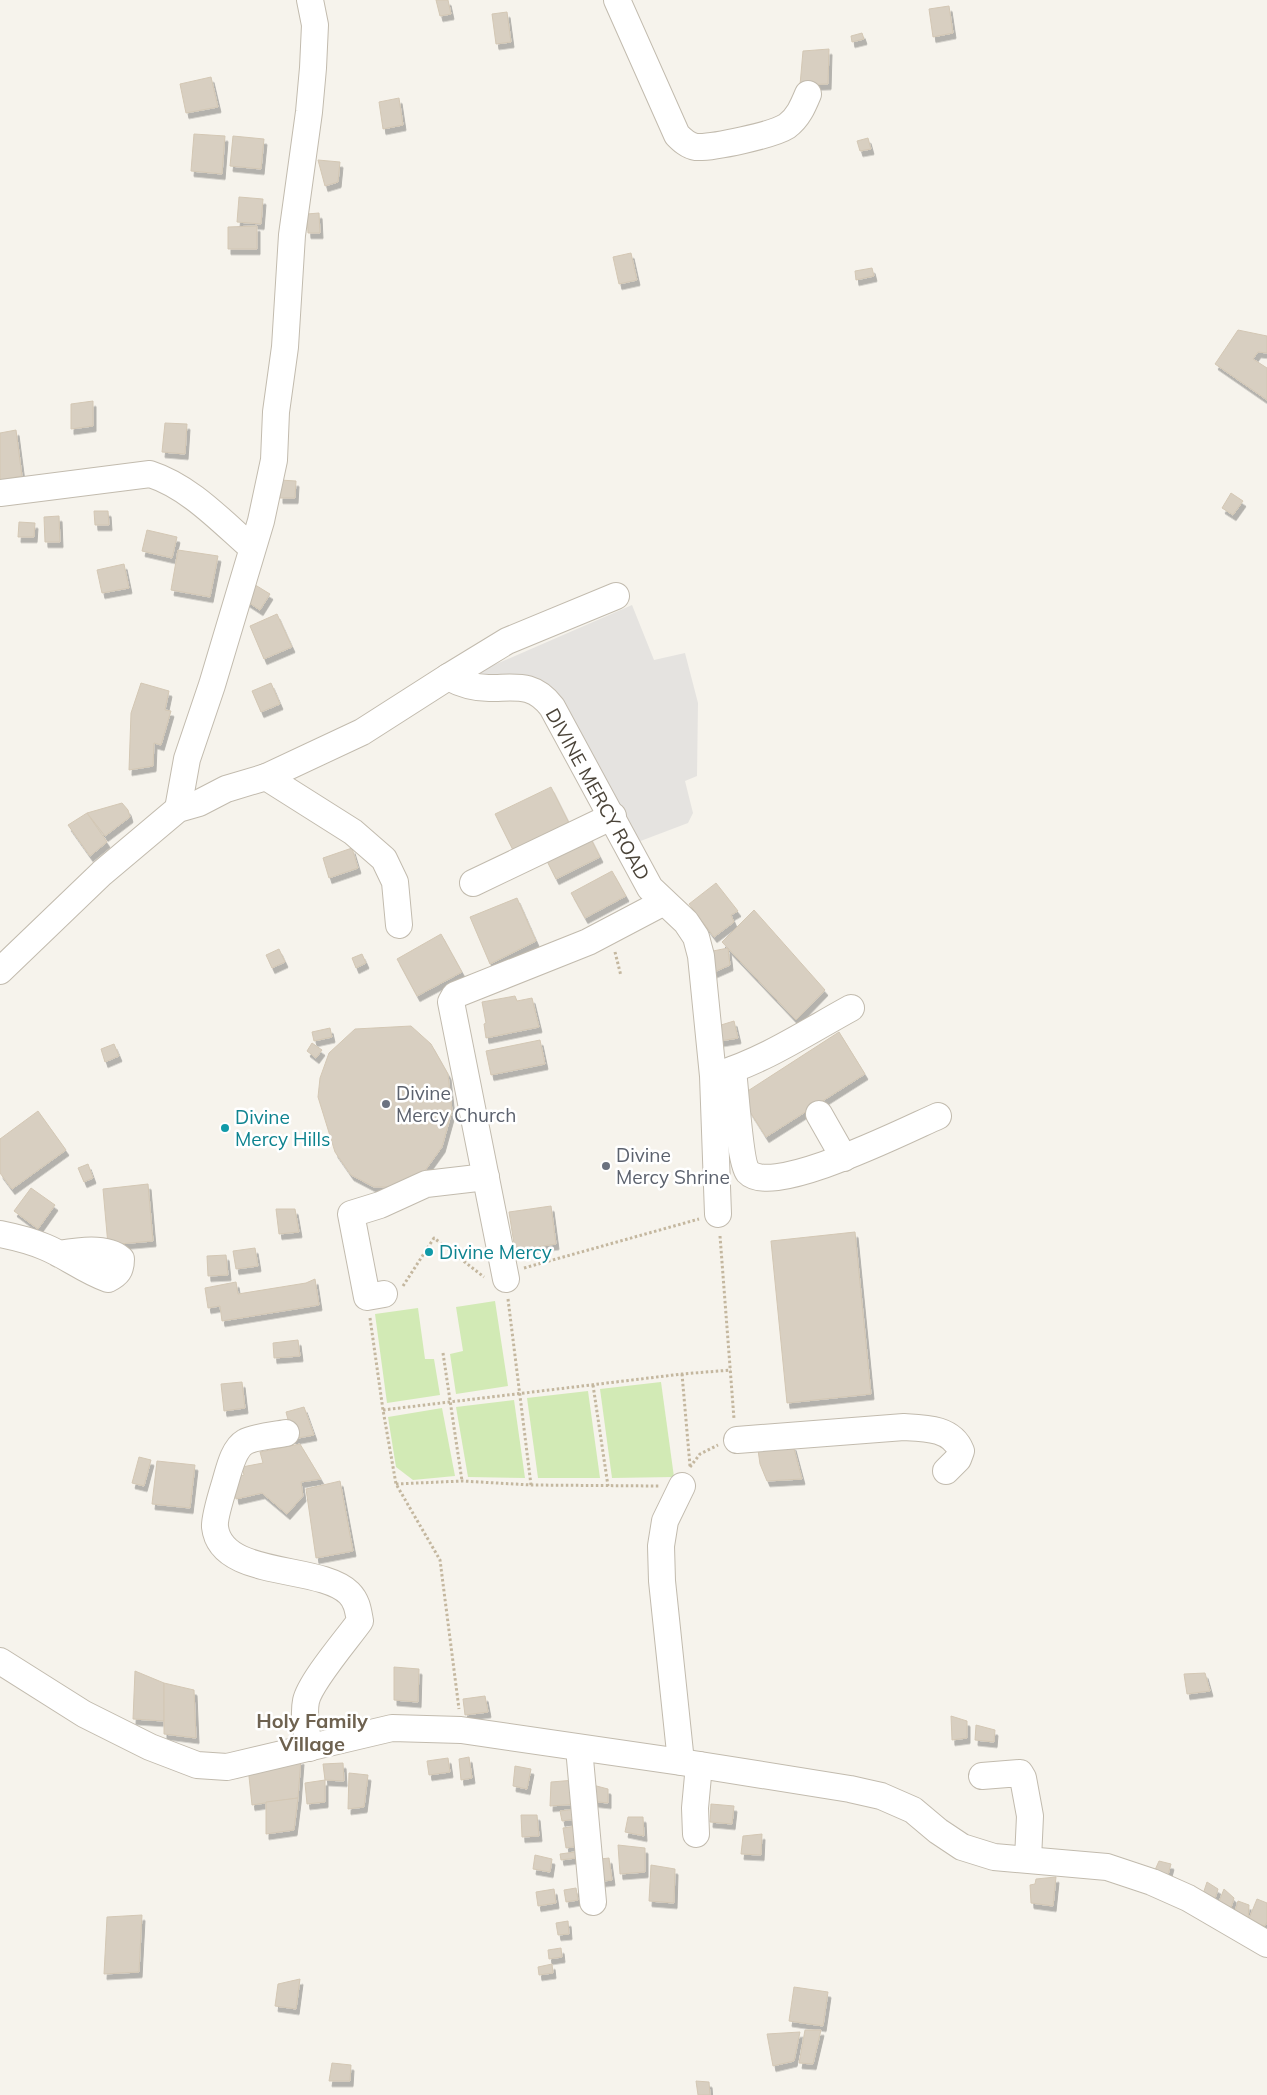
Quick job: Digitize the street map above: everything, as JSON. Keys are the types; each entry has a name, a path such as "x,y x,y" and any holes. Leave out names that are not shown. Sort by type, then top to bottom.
{"street":[{"path":"178,809 187,758 212,685 261,521 274,460 276,412 285,347 292,235 314,68 315,25 310,0"},
{"path":"617,0 677,135 685,143 694,147 709,146 780,129 797,117 808,94"},
{"path":"0,493 150,474 178,487 206,508 252,548"},
{"path":"0,971 102,873 178,809 199,803 226,789 266,777 362,732 508,641 616,596"},
{"name":"DIVINE MERCY ROAD","path":"448,677 465,684 489,688 518,687 541,696 549,702 613,816 650,888 686,922 696,937 702,956 723,1073 718,1214"},
{"path":"266,777 353,832 384,859 395,882 399,925"},
{"path":"473,883 613,816"},
{"path":"499,1277 486,1177 451,1002 452,998 455,995 588,942 664,902"},
{"path":"851,1008 756,1060 723,1073 738,1120 747,1171 754,1176 765,1179 825,1166 938,1116"},
{"path":"819,1114 844,1158"},
{"path":"383,1294 351,1214 380,1205 426,1184 486,1177"},
{"path":"0,1234 45,1247 58,1254"},
{"path":"737,1440 904,1427 928,1429 952,1437 958,1443 960,1451 958,1459 946,1472"},
{"path":"286,1433 245,1442 240,1447 235,1454 224,1484 214,1526 220,1543 234,1555 257,1564 333,1582 349,1593 357,1605 360,1620 318,1678 306,1701 309,1748"},
{"path":"682,1486 665,1521 661,1546 662,1581 690,1764 696,1834"},
{"path":"0,1661 84,1714 150,1747 197,1765 227,1767 392,1728 461,1730 850,1789 881,1796 913,1810 938,1831 962,1847 994,1857 1107,1867 1152,1882 1188,1898 1267,1944"},
{"path":"579,1748 592,1902"},
{"path":"982,1776 1015,1772 1020,1773 1023,1778 1030,1816 1028,1859"}],"path":[{"path":"499,1277 718,1214 737,1440 708,1449 700,1454 690,1467 682,1374"},
{"path":"461,1730 452,1640 440,1560 396,1484 383,1410 383,1294 434,1238 499,1277 521,1393 531,1485"},
{"path":"443,1353 462,1481"},
{"path":"383,1410 682,1374 731,1370"},
{"path":"593,1385 608,1486"},
{"path":"396,1484 462,1481 531,1485 682,1486"}],"green space":[{"path":"495,1301 508,1386 456,1394 450,1354 463,1351 456,1307"},
{"path":"418,1308 425,1359 434,1359 440,1395 387,1403 375,1314"},
{"path":"661,1382 674,1477 612,1478 600,1389"},
{"path":"588,1391 600,1478 538,1478 527,1398"},
{"path":"514,1400 525,1478 468,1477 456,1407"},
{"path":"442,1408 455,1476 413,1480 396,1467 388,1417"}],"shaded area":[{"path":"632,605 654,660 685,653 698,703 697,776 685,781 693,813 688,823 630,845 539,700 441,688"}],"building":[{"path":"436,0 448,0 451,14 440,16"},
{"path":"949,6 953,33 933,37 929,9"},
{"path":"507,12 511,42 496,44 492,14"},
{"path":"862,33 864,39 852,42 851,36"},
{"path":"829,49 828,84 800,85 803,51"},
{"path":"211,77 218,107 186,113 180,84"},
{"path":"399,98 403,125 383,129 379,102"},
{"path":"194,134 225,136 222,174 191,171"},
{"path":"233,136 264,139 261,169 230,166"},
{"path":"868,138 871,149 860,151 857,141"},
{"path":"318,160 340,162 338,182 325,186"},
{"path":"239,197 263,199 261,224 237,222"},
{"path":"319,213 320,233 308,233 307,214"},
{"path":"257,226 257,249 228,249 228,227"},
{"path":"631,253 637,280 619,284 613,257"},
{"path":"872,268 874,276 856,280 855,271"},
{"path":"1238,330 1267,336 1267,353 1258,352 1253,359 1267,368 1267,400 1215,364"},
{"path":"93,401 93,426 71,429 71,404"},
{"path":"165,423 187,424 185,454 162,452"},
{"path":"16,430 22,476 0,480 0,433"},
{"path":"280,480 296,481 295,498 280,498"},
{"path":"1231,493 1243,501 1233,515 1222,508"},
{"path":"94,511 108,511 109,525 95,525"},
{"path":"59,516 60,542 45,542 44,517"},
{"path":"19,522 35,523 34,537 18,537"},
{"path":"147,530 177,537 172,558 142,551"},
{"path":"178,550 218,556 210,597 171,590"},
{"path":"124,564 129,588 102,593 97,570"},
{"path":"252,583 270,594 260,610 243,599"},
{"path":"277,614 292,647 264,659 250,626"},
{"path":"141,683 169,691 165,710 171,711 161,745 154,743 153,766 129,770 131,713"},
{"path":"271,683 280,704 261,712 252,691"},
{"path":"551,787 572,829 516,856 495,814"},
{"path":"122,803 128,810 130,817 105,836 87,813"},
{"path":"87,813 107,842 90,856 68,825"},
{"path":"588,833 600,857 556,879 544,855"},
{"path":"352,848 358,868 329,878 323,858"},
{"path":"612,871 626,896 585,918 571,893"},
{"path":"716,883 738,911 731,915 734,922 714,937 689,904"},
{"path":"517,898 536,941 490,964 470,917"},
{"path":"754,910 825,990 796,1020 722,942"},
{"path":"441,934 462,972 417,996 397,959"},
{"path":"728,948 730,965 712,973 708,952"},
{"path":"279,949 285,962 272,968 266,955"},
{"path":"362,954 366,963 356,968 352,958"},
{"path":"515,996 517,1001 532,998 539,1027 486,1038 484,1024 486,1023 482,1002"},
{"path":"734,1021 738,1038 720,1041 721,1025"},
{"name":"Divine Mercy Church","path":"411,1026 431,1044 448,1074 452,1111 442,1147 424,1172 399,1187 374,1187 351,1175 335,1152 318,1097 320,1078 329,1053 355,1029"},
{"path":"330,1028 332,1037 314,1041 312,1032"},
{"path":"839,1032 865,1074 766,1137 740,1096"},
{"path":"540,1040 545,1064 491,1075 486,1051"},
{"path":"312,1043 322,1050 316,1058 307,1051"},
{"path":"114,1044 119,1056 105,1062 101,1049"},
{"path":"38,1111 66,1150 12,1189 0,1173 0,1139"},
{"path":"88,1164 93,1178 84,1182 78,1168"},
{"path":"148,1184 153,1241 108,1245 103,1189"},
{"path":"31,1188 55,1205 38,1229 14,1211"},
{"path":"551,1206 556,1244 515,1250 509,1212"},
{"path":"276,1209 295,1209 299,1232 279,1234"},
{"path":"855,1232 871,1394 787,1403 771,1241"},
{"path":"255,1248 258,1266 236,1269 233,1251"},
{"path":"226,1255 228,1275 208,1276 207,1256"},
{"path":"315,1279 319,1305 222,1321 220,1306 208,1308 205,1288 236,1282 238,1294 306,1283"},
{"path":"298,1340 300,1356 274,1358 273,1343"},
{"path":"242,1382 245,1408 224,1411 221,1384"},
{"path":"304,1407 314,1435 293,1439 286,1412"},
{"path":"300,1444 321,1479 301,1482 303,1496 287,1514 262,1493 236,1499 232,1478 244,1475 242,1467 263,1463 260,1452"},
{"path":"793,1445 802,1479 767,1481 760,1464 758,1450"},
{"path":"139,1457 151,1460 144,1486 132,1483"},
{"path":"157,1461 195,1465 190,1508 152,1504"},
{"path":"340,1481 353,1551 316,1558 306,1489"},
{"path":"394,1667 419,1669 418,1702 394,1700"},
{"path":"135,1671 164,1683 164,1721 133,1719"},
{"path":"1205,1673 1210,1691 1187,1694 1184,1674"},
{"path":"164,1683 194,1690 196,1738 164,1734"},
{"path":"485,1696 488,1712 465,1715 463,1699"},
{"path":"951,1716 967,1721 967,1738 952,1740"},
{"path":"976,1725 995,1730 994,1742 975,1740"},
{"path":"469,1757 472,1778 461,1780 459,1759"},
{"path":"448,1758 450,1772 429,1775 427,1761"},
{"path":"301,1759 298,1798 252,1805 248,1767"},
{"path":"343,1763 344,1781 325,1780 323,1764"},
{"path":"515,1766 531,1769 527,1789 513,1786"},
{"path":"349,1773 368,1775 364,1807 348,1809"},
{"path":"325,1780 325,1802 307,1804 305,1783"},
{"path":"575,1780 579,1804 550,1806 551,1782"},
{"path":"585,1783 608,1789 608,1803 589,1801"},
{"path":"298,1798 294,1830 266,1834 266,1802"},
{"path":"711,1804 734,1806 732,1824 710,1822"},
{"path":"575,1809 576,1819 562,1821 560,1811"},
{"path":"521,1815 537,1815 539,1836 522,1837"},
{"path":"628,1817 643,1817 644,1836 625,1832"},
{"path":"583,1825 585,1845 566,1848 563,1828"},
{"path":"762,1834 761,1855 741,1854 743,1836"},
{"path":"618,1845 645,1848 645,1872 620,1874"},
{"path":"575,1852 576,1858 561,1860 560,1854"},
{"path":"535,1855 552,1859 550,1872 533,1869"},
{"path":"609,1858 612,1880 595,1882 592,1860"},
{"path":"1159,1861 1171,1864 1168,1875 1155,1870"},
{"path":"651,1865 675,1869 674,1903 649,1901"},
{"path":"1056,1877 1053,1906 1031,1903 1030,1885 1035,1884 1036,1879"},
{"path":"1207,1882 1218,1889 1214,1902 1202,1897"},
{"path":"576,1888 578,1900 566,1902 564,1890"},
{"path":"554,1889 556,1903 538,1906 536,1892"},
{"path":"1224,1889 1234,1898 1230,1911 1218,1904"},
{"path":"1257,1899 1267,1903 1267,1922 1265,1926 1248,1921"},
{"path":"1238,1901 1249,1905 1248,1921 1234,1915"},
{"path":"142,1915 139,1972 104,1974 107,1917"},
{"path":"568,1921 569,1934 558,1935 556,1923"},
{"path":"561,1948 562,1957 549,1959 548,1950"},
{"path":"552,1964 553,1973 539,1975 538,1967"},
{"path":"300,1979 296,2009 275,2006 278,1984"},
{"path":"794,1987 828,1992 823,2026 789,2021"},
{"path":"805,2030 821,2030 813,2064 799,2063"},
{"path":"800,2032 794,2061 773,2066 767,2034"},
{"path":"332,2063 351,2065 350,2081 329,2081"},
{"path":"696,2081 709,2082 710,2095 698,2095"}],"place":[{"name":"Divine Mercy Church","path":"386,1104"},
{"name":"Divine Mercy Hills","path":"225,1128"},
{"name":"Divine Mercy Shrine","path":"606,1166"},
{"name":"Divine Mercy","path":"429,1252"}],"district":[{"name":"Holy Family Village","path":"312,1732"}]}
